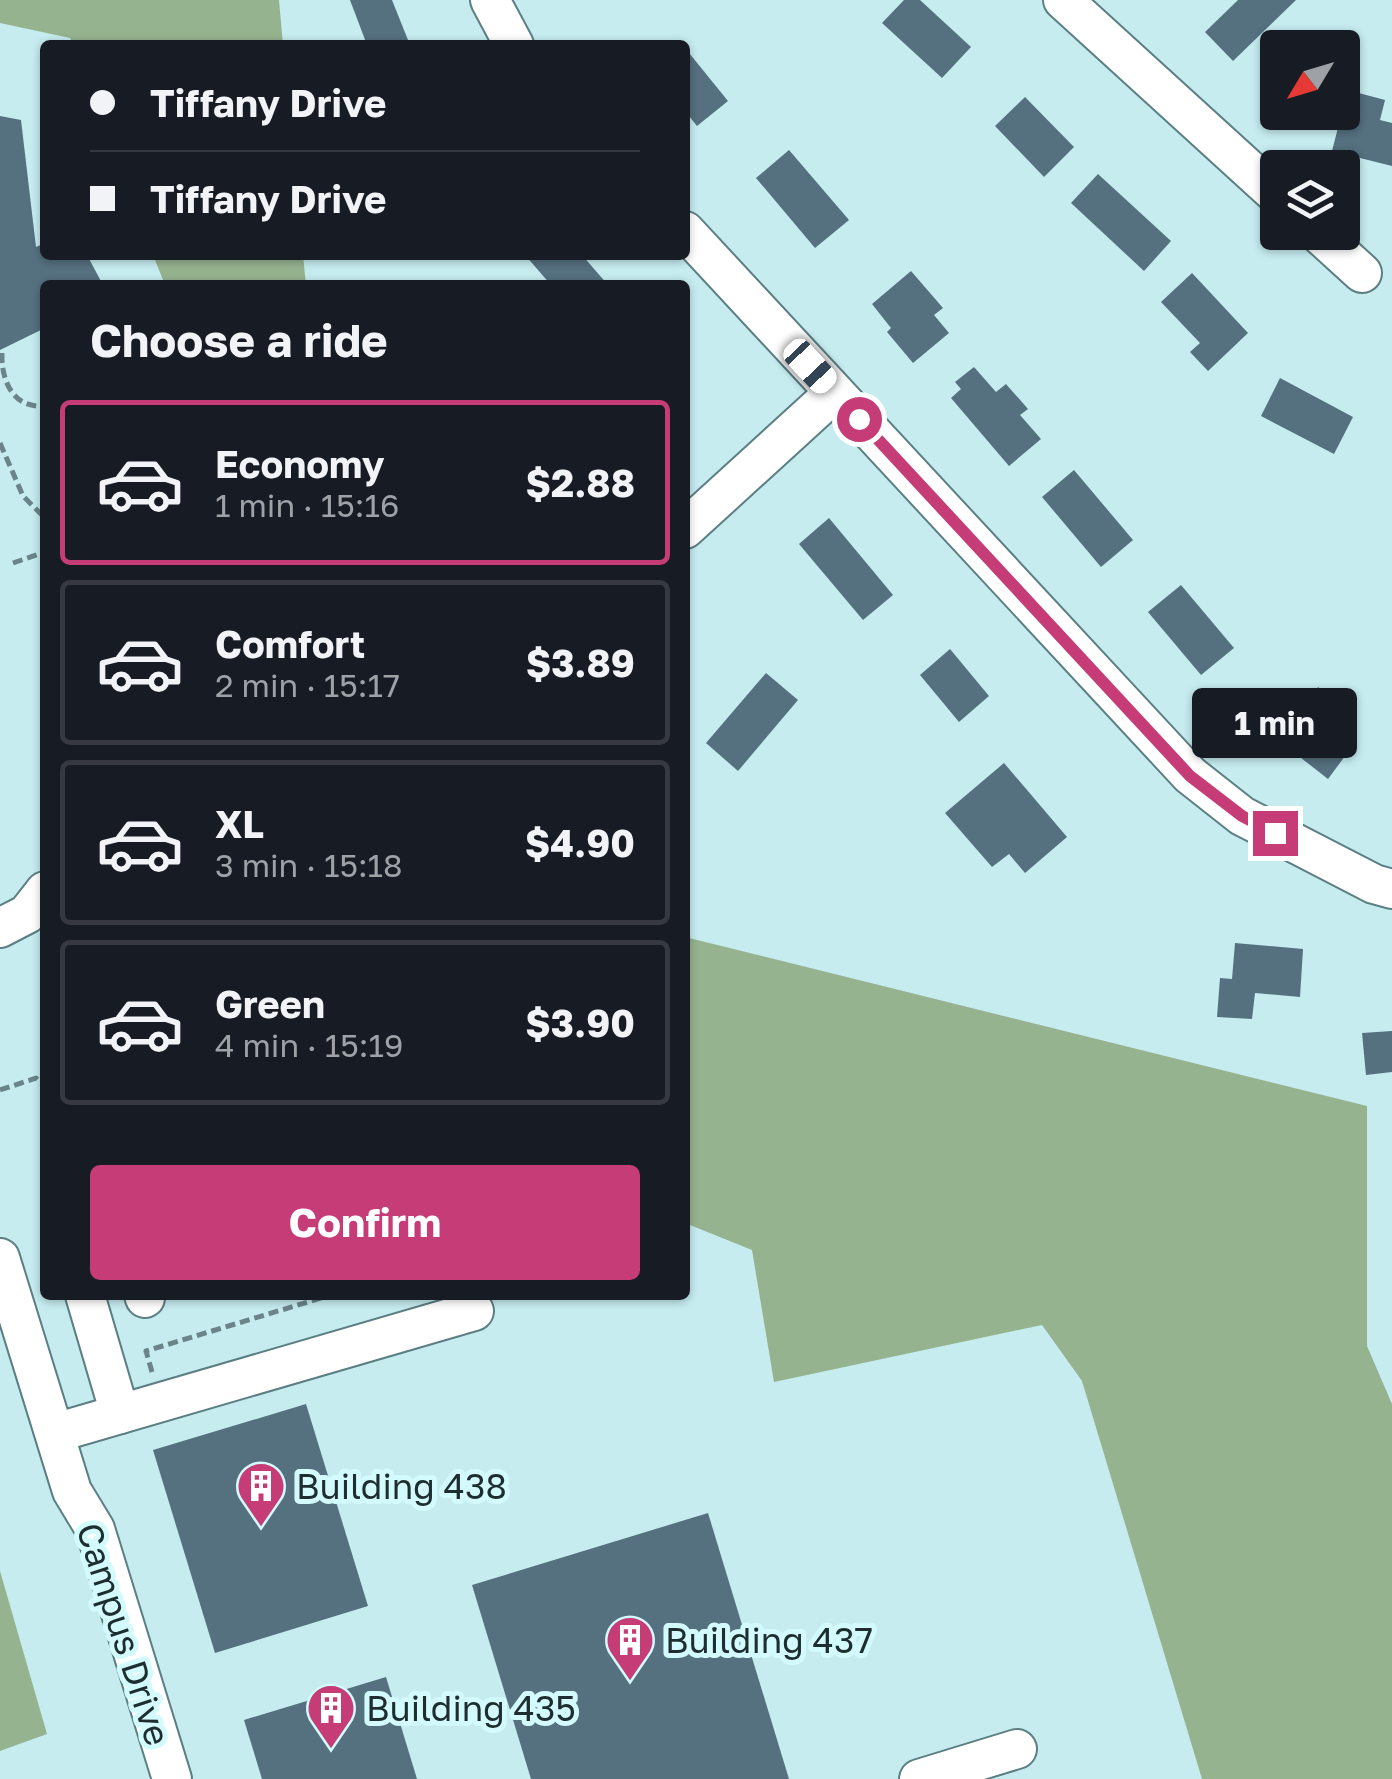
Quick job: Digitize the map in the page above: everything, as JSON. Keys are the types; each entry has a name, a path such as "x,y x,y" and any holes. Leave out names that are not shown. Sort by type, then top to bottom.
{"street":[{"path":"490,0 511,40"},
{"path":"1087,8 1260,178"},
{"path":"690,236 1208,792 1242,816 1392,890"},
{"path":"1337,250 1362,273"},
{"path":"690,524 834,393"},
{"path":"0,928 27,914 40,898"},
{"name":"Campus Drive","path":"0,1258 72,1490 95,1529 172,1779"},
{"path":"86,1300 120,1414"},
{"path":"55,1433 474,1311"},
{"name":"Campus Drive","path":"72,1490 71,1536 145,1779"},
{"path":"919,1779 1017,1749"}],"path":[{"path":"2,352 2,377 10,389 20,400 40,407"},
{"path":"0,442 24,496 40,513"},
{"path":"13,563 40,554"},
{"path":"0,1090 36,1078 40,1082"},
{"path":"156,1384 146,1351 314,1300"}],"green space":[{"path":"0,0 279,0 283,40 71,40 0,23"},
{"path":"155,260 304,260 306,280 163,280"},
{"path":"690,938 1367,1106 1367,1346 1392,1404 1392,1779 1202,1779 1082,1381 1042,1325 774,1382 752,1250 690,1225"},
{"path":"0,1571 47,1734 0,1751"}],"building":[{"path":"350,0 392,0 408,40 365,40"},
{"path":"904,0 920,0 971,47 942,78 882,23"},
{"path":"1238,0 1296,0 1265,30 1260,30 1260,35 1233,61 1205,32"},
{"path":"690,54 728,101 697,126 690,117"},
{"path":"1360,93 1385,100 1380,120 1392,123 1392,166 1360,158 1360,150 1332,150 1337,130 1360,130"},
{"path":"1025,97 1074,147 1044,177 995,126"},
{"path":"0,116 21,120 40,260 90,260 100,280 40,280 40,330 0,350"},
{"path":"789,150 849,220 815,248 756,178"},
{"path":"1098,174 1171,241 1144,271 1071,203"},
{"path":"529,260 586,260 604,280 547,280"},
{"path":"911,271 943,308 934,315 949,333 913,363 887,332 891,328 872,304"},
{"path":"1192,273 1248,333 1208,371 1190,352 1200,343 1161,302"},
{"path":"974,367 996,392 1006,384 1028,409 1020,415 1041,439 1009,466 951,398 961,389 955,382"},
{"path":"1280,378 1353,417 1334,454 1261,416"},
{"path":"1074,470 1133,540 1101,567 1042,497"},
{"path":"829,518 893,595 863,620 799,544"},
{"path":"1181,585 1234,648 1201,675 1148,612"},
{"path":"950,649 989,696 959,722 920,675"},
{"path":"766,673 798,700 738,771 706,743"},
{"path":"1318,687 1340,704 1326,723 1354,744 1328,779 1255,722 1279,690 1301,708"},
{"path":"1004,763 1067,837 1025,873 1009,854 992,867 945,813"},
{"path":"1235,943 1303,949 1300,997 1255,993 1252,1019 1217,1017 1220,978 1232,979"},
{"path":"1392,1031 1392,1072 1366,1075 1362,1033"},
{"name":"Building 438","path":"306,1404 368,1606 215,1653 153,1450"},
{"name":"Building 437","path":"708,1513 789,1779 531,1779 472,1585"},
{"name":"Building 435","path":"386,1677 417,1779 262,1779 244,1720"}],"place":[{"name":"Building 438","path":"261,1528"},
{"name":"Building 437","path":"630,1682"},
{"name":"Building 435","path":"331,1750"}],"route":[{"path":"859,419 1190,776 1242,816 1275,833"}]}
